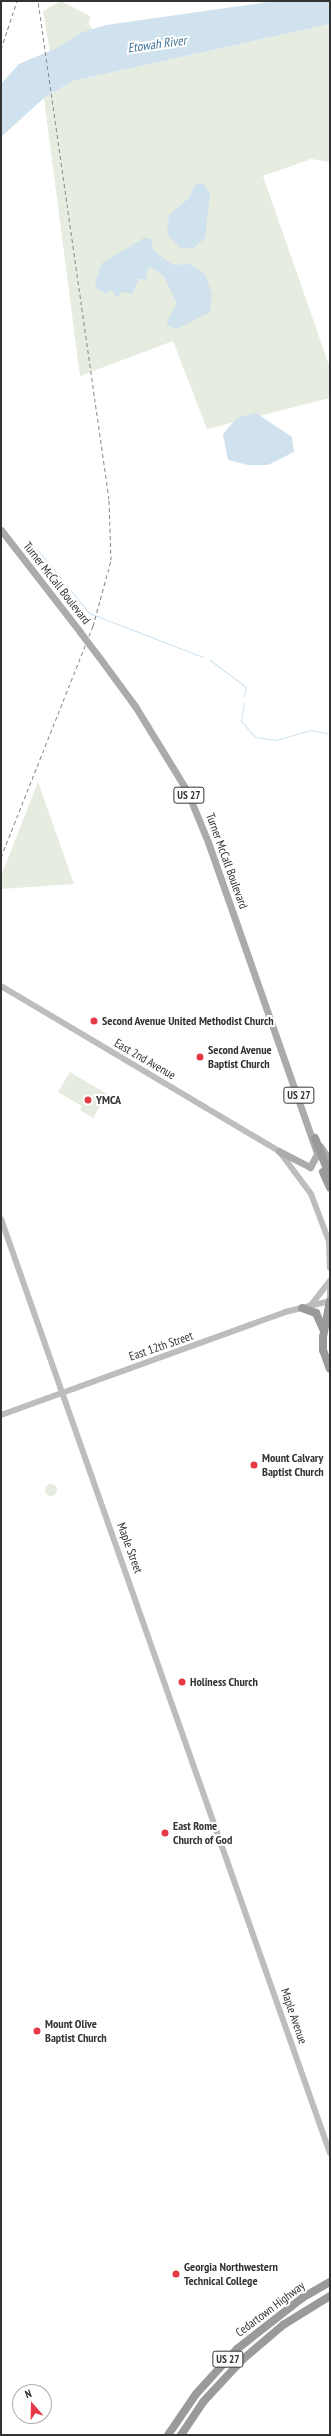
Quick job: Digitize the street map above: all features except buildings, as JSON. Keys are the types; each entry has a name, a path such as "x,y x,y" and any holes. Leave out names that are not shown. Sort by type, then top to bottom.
{"highway":[{"name":"Turner McCall Boulevard","path":"315,1138 330,1177"},
{"name":"Turner McCall Boulevard","path":"317,1154 330,1188"},
{"path":"330,1301 324,1331 323,1350 330,1369"},
{"path":"302,1308 318,1315 324,1331"},
{"name":"Cedartown Highway","path":"168,2435 196,2394 237,2349 302,2298 330,2282"},
{"name":"Cedartown Highway","path":"181,2435 203,2402 242,2360 302,2312 327,2297"}],"main road":[{"name":"Turner McCall Boulevard","path":"1,530 135,706 187,791 310,1129 317,1154"},
{"name":"East 2nd Avenue","path":"1,986 279,1152 302,1177 330,1242"},
{"name":"Turner McCall Boulevard","path":"310,1129 315,1138"},
{"path":"315,1138 330,1161"},
{"path":"279,1152 310,1167 317,1154"},
{"name":"Maple Street","path":"1,1219 236,1886"},
{"path":"330,1242 330,1268"},
{"path":"330,1282 330,1301"},
{"path":"311,1305 330,1282"},
{"name":"East 12th Street","path":"1,1415 302,1308 330,1301"},
{"name":"Maple Avenue","path":"236,1886 330,2153"}],"shaded area":[{"path":"61,1 90,16 89,24 94,31 50,52 43,11"},
{"path":"330,24 330,162 311,159 263,176 330,368 330,398 207,429 173,341 80,376 44,98 73,81"},
{"path":"38,782 74,884 1,889 1,876"},
{"name":"YMCA","path":"70,1072 107,1094 93,1118 80,1110 82,1106 58,1092"},
{"path":"49,1484 53,1484 57,1490 53,1496 49,1496 45,1492 45,1488"}],"water":[{"name":"Etowah River","path":"275,1 330,1 330,24 73,81 44,98 1,137 1,84 19,64 57,48 83,32 106,25"},
{"path":"203,183 210,194 205,238 194,248 180,248 167,234 169,215 189,198 195,185"},
{"path":"144,238 150,238 154,251 173,265 189,264 205,274 212,294 210,312 177,329 168,326 167,321 177,304 164,276 151,267 147,271 147,279 139,279 132,294 121,292 117,298 112,290 105,293 97,289 95,283 102,263"},
{"path":"256,413 292,437 294,452 268,465 248,465 228,460 223,434 237,418"}],"waterway":[{"path":"37,549 89,613 203,657"},
{"path":"210,660 246,687 244,696"},
{"path":"244,702 241,721 255,737 276,740 310,730 330,734"}],"railway":[{"path":"1,49 17,1"},
{"path":"1,857 93,626 111,560 109,499 38,1"}],"place":[{"name":"Second Avenue United Methodist Church","path":"94,1021"},
{"name":"Second Avenue Baptist Church","path":"200,1057"},
{"name":"YMCA","path":"88,1100"},
{"name":"Mount Calvary Baptist Church","path":"254,1465"},
{"name":"Holiness Church","path":"182,1682"},
{"name":"East Rome Church of God","path":"165,1833"},
{"name":"Mount Olive Baptist Church","path":"37,2031"},
{"name":"Georgia Northwestern Technical College","path":"176,2274"}]}
